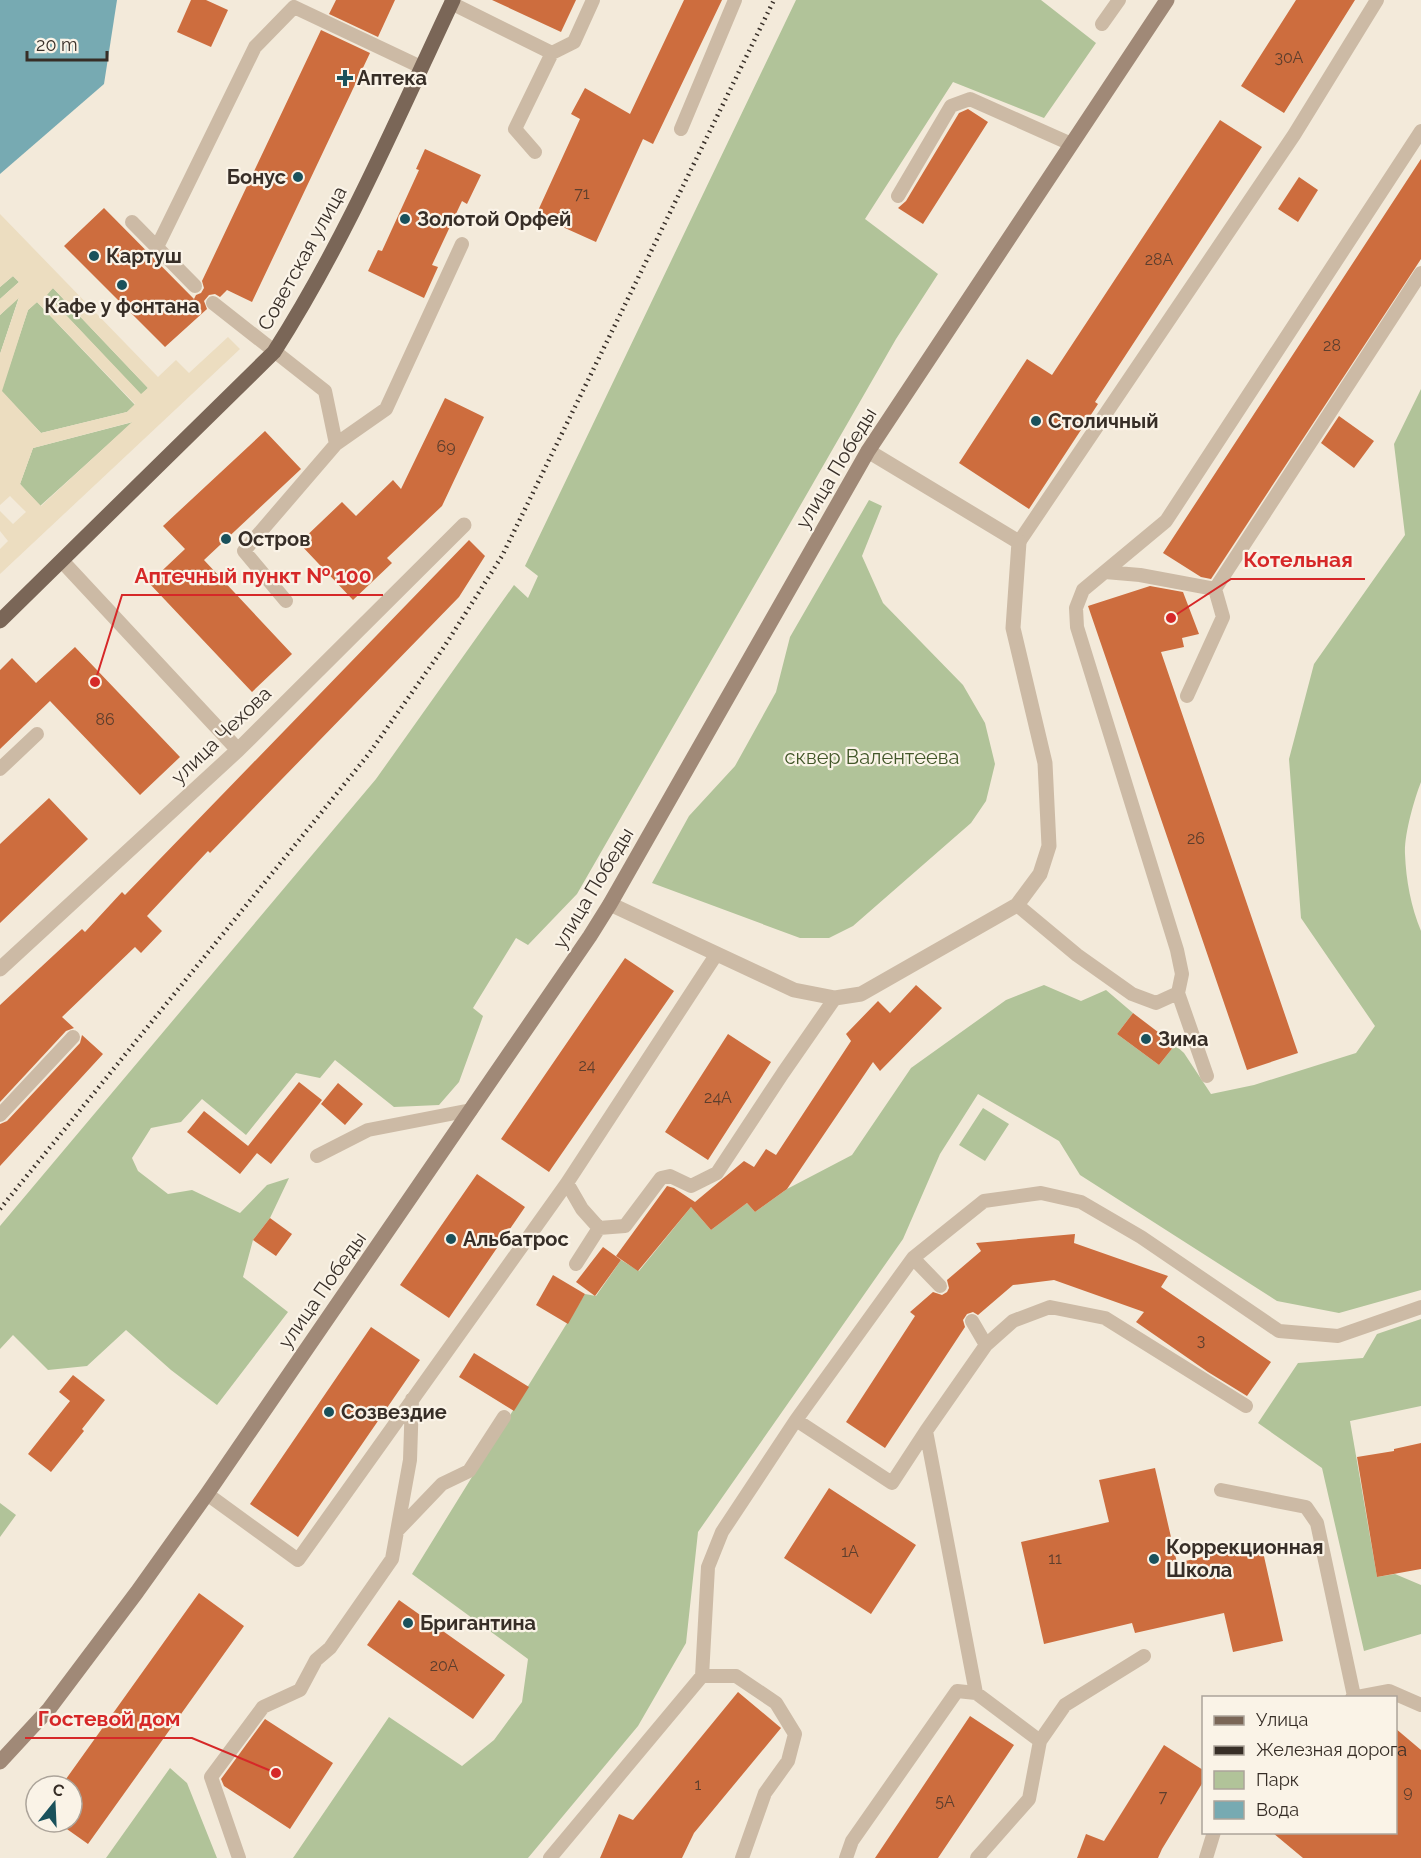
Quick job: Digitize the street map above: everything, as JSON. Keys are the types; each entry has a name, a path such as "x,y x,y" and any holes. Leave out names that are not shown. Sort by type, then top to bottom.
{"main road":[{"name":"улица Победы","path":"0,1762 49,1709 70,1682 207,1494 610,904 868,451 1167,0"},
{"name":"Советская улица","path":"0,621 273,352 295,319 349,220 452,2"}],"street":[{"path":"610,904 794,990 835,998 861,994 1017,905 1040,874 1049,846 1046,763 1013,628 1019,542 868,451"},
{"name":"улица Чехова","path":"0,969 238,750 464,525"},
{"path":"62,561 238,750"}],"lane":[{"path":"536,152 515,129 552,53 574,42 593,0"},
{"path":"681,129 735,0"},
{"path":"1102,24 1119,0"},
{"path":"1019,542 1294,135 1377,0"},
{"path":"452,2 552,53"},
{"path":"157,247 255,47 296,3 422,68"},
{"path":"898,196 951,106 970,99 1071,144"},
{"path":"1207,1076 1178,993 1182,974 1178,950 1077,627 1076,608 1083,590 1166,521 1421,131"},
{"path":"132,222 195,286"},
{"path":"286,601 244,551 336,444 386,409 462,244"},
{"path":"1187,696 1223,617 1215,589 1421,273"},
{"path":"213,303 325,391 336,444"},
{"path":"1105,572 1140,575 1215,589"},
{"path":"0,769 37,734"},
{"path":"1017,905 1077,955 1132,994 1156,1003 1178,993"},
{"path":"207,1494 298,1560 567,1183 716,955"},
{"path":"599,1228 625,1226 661,1178 669,1176 691,1186 717,1173 835,998"},
{"path":"0,1115 73,1037"},
{"path":"317,1156 368,1130 471,1110"},
{"path":"567,1183 582,1209 599,1228"},
{"path":"550,1858 702,1676 708,1567 722,1532 796,1420 913,1258 984,1201 1041,1193 1081,1202 1131,1231 1279,1331 1338,1336 1421,1307"},
{"path":"576,1264 599,1228"},
{"path":"913,1258 940,1286"},
{"path":"796,1420 892,1483 986,1345 1013,1321 1050,1307 1105,1318 1246,1406"},
{"path":"972,1321 986,1345"},
{"path":"239,1858 211,1777 263,1707 300,1690 316,1660 330,1648 392,1559 410,1460 412,1399"},
{"path":"397,1531 442,1484 469,1471 504,1417"},
{"path":"926,1431 976,1693"},
{"path":"1221,1490 1306,1508 1317,1522 1353,1696"},
{"path":"977,1858 1029,1799 1040,1742 1065,1705 1144,1656"},
{"path":"702,1676 736,1676 776,1703 795,1734 788,1761 765,1793 742,1858"},
{"path":"846,1858 852,1841 957,1691 976,1693 1040,1742"},
{"path":"1359,1696 1389,1691 1421,1705"},
{"path":"1206,1858 1214,1834"}],"green space":[{"path":"796,0 1041,0 1096,43 1044,118 953,82 865,219 938,274 896,339 577,894 528,945 516,938 473,1008 483,1016 459,1082 439,1105 394,1107 335,1060 320,1078 296,1073 246,1135 202,1099 181,1122 151,1128 132,1158 138,1171 168,1194 192,1190 240,1213 267,1185 289,1178 270,1218 253,1240 243,1277 288,1312 217,1405 171,1370 126,1330 87,1366 48,1370 13,1335 0,1349 0,1226 376,779 514,585 528,598 538,576 525,566"},
{"path":"13,276 19,282 0,299 0,287"},
{"path":"53,288 148,388 141,395 46,294"},
{"path":"19,297 0,354 0,315"},
{"path":"37,302 135,405 127,412 41,433 1,391 28,310"},
{"path":"1421,389 1421,782 1408,828 1405,854 1410,893 1421,931 1421,1290 1339,1313 1277,1301 1080,1175 1059,1141 978,1094 940,1154 903,1239 698,1532 686,1643 638,1726 528,1858 293,1858 389,1717 462,1766 494,1740 522,1702 528,1659 412,1574 585,1294 596,1296 621,1260 639,1271 691,1207 711,1230 747,1203 755,1212 787,1189 852,1155 911,1068 1006,1000 1044,985 1081,1001 1106,990 1133,1013 1117,1034 1159,1065 1175,1045 1184,1053 1211,1094 1254,1085 1356,1053 1375,1026 1301,918 1289,759 1314,664 1405,535 1394,444"},
{"path":"133,422 40,506 20,484 33,448"},
{"name":"сквер Валентеева","path":"869,500 882,506 862,556 883,603 963,685 985,723 995,764 986,801 971,823 853,926 829,938 800,938 652,883 689,816 735,766 776,692 790,637"},
{"path":"983,1108 1009,1124 985,1161 959,1145"},
{"path":"1421,1319 1421,1406 1350,1421 1377,1577 1395,1574 1421,1585 1421,1634 1364,1651 1322,1468 1258,1423 1298,1363 1363,1358 1377,1334"},
{"path":"0,1503 16,1515 0,1537"},
{"path":"170,1768 187,1783 217,1858 106,1858"}],"shaded area":[{"path":"0,214 158,377 176,360 189,373 228,337 240,349 0,574 0,549 8,541 0,531 0,511 13,524 26,512 10,496 0,505 0,354 19,298 0,315 0,299 19,282 13,276 0,287","holes":["53,288 148,388 141,394 47,295","37,302 135,404 127,412 41,433 2,391 28,310","132,422 41,506 20,484 33,448"]}],"water":[{"path":"0,0 117,0 104,84 0,174"}],"building":[{"path":"191,0 206,0 228,10 211,47 177,32"},
{"path":"336,0 395,0 378,37 329,14"},
{"path":"492,0 576,0 561,32"},
{"path":"684,0 722,0 653,144 643,139 596,242 536,215 580,119 571,114 585,88 630,114"},
{"path":"1296,0 1355,0 1284,113 1241,86"},
{"path":"321,30 370,53 252,302 227,290 220,297 215,294 209,295 204,301 207,309 165,347 64,246 104,208 194,299 204,288 202,281"},
{"path":"968,109 988,122 923,224 898,208 906,201 959,113"},
{"path":"1220,120 1262,147 1095,402 1098,404 1029,509 959,463 1027,359 1052,375"},
{"path":"425,149 481,175 467,204 462,201 432,265 438,267 424,298 368,271 378,250 382,251 419,170 416,169"},
{"path":"1421,159 1421,259 1211,579 1201,577 1163,553"},
{"path":"1299,177 1318,190 1298,222 1278,209"},
{"path":"445,398 484,417 442,506 387,558 392,563 353,600 299,543 342,502 356,516 393,480 401,489"},
{"path":"1339,416 1374,441 1354,468 1321,443"},
{"path":"265,431 301,469 204,560 292,654 252,692 149,583 185,549 163,526"},
{"path":"469,540 485,556 459,597 210,853 208,851 147,916 162,931 141,953 135,947 62,1017 74,1028 66,1031 0,1102 0,1005 82,929 85,932 122,892 125,895"},
{"path":"1150,586 1183,592 1199,634 1182,638 1184,647 1161,652 1298,1053 1247,1070 1088,606"},
{"path":"75,647 180,757 140,795 50,701 0,749 0,670 12,658 36,683"},
{"path":"49,798 88,839 0,923 0,844"},
{"path":"625,958 674,991 549,1172 501,1139"},
{"path":"916,985 942,1008 880,1071 873,1062 787,1189 755,1212 747,1203 711,1230 691,1207 638,1271 616,1256 667,1186 695,1202 744,1161 754,1167 766,1149 776,1155 851,1041 846,1034 878,1001 890,1013"},
{"name":"Зима","path":"1133,1013 1175,1045 1159,1065 1117,1034"},
{"path":"728,1034 771,1062 708,1160 665,1132"},
{"path":"82,1035 103,1054 0,1166 0,1124 7,1121 80,1043"},
{"path":"299,1082 322,1100 271,1164 248,1146"},
{"path":"338,1083 363,1104 345,1125 321,1104"},
{"path":"204,1111 257,1153 240,1174 187,1132"},
{"path":"477,1174 525,1207 449,1318 400,1285"},
{"path":"270,1218 292,1234 276,1256 253,1240"},
{"path":"1075,1234 1074,1243 1168,1276 1161,1287 1271,1362 1247,1396 1136,1322 1144,1312 1054,1280 1013,1285 978,1315 973,1312 967,1314 963,1320 965,1327 885,1448 846,1422 915,1316 910,1312 933,1292 942,1295 947,1292 949,1288 947,1280 981,1251 976,1243"},
{"path":"603,1247 621,1260 595,1296 576,1282"},
{"path":"553,1275 585,1294 568,1324 536,1305"},
{"path":"371,1327 420,1360 298,1537 250,1504"},
{"path":"474,1353 529,1387 514,1411 459,1377"},
{"path":"73,1375 105,1400 82,1429 84,1431 51,1472 28,1454 70,1401 59,1392"},
{"path":"1421,1443 1421,1569 1377,1577 1357,1457 1394,1451 1394,1449"},
{"path":"1155,1468 1177,1563 1261,1543 1283,1641 1233,1652 1224,1613 1135,1633 1132,1623 1044,1644 1021,1542 1109,1522 1099,1480"},
{"path":"829,1488 916,1545 871,1614 784,1558"},
{"path":"199,1593 244,1626 88,1844 74,1834 84,1834 84,1774 70,1774"},
{"path":"399,1600 505,1675 473,1719 367,1645"},
{"path":"738,1692 781,1728 694,1833 682,1858 600,1858 619,1814 633,1820"},
{"path":"970,1716 1014,1745 938,1858 875,1858"},
{"path":"265,1719 333,1763 290,1829 224,1786 221,1779"},
{"path":"1397,1730 1421,1750 1421,1858 1303,1858 1274,1834 1397,1834"},
{"path":"1164,1745 1202,1769 1202,1784 1158,1858 1077,1858 1086,1834 1104,1841"}],"railway":[{"path":"0,1209 368,755 444,647 502,556 774,0"}],"place":[{"name":"Аптека","path":"345,78"},
{"name":"Бонус","path":"298,177"},
{"name":"Золотой Орфей","path":"405,219"},
{"name":"Картуш","path":"94,256"},
{"name":"Кафе у фонтана","path":"122,285"},
{"name":"Столичный","path":"1036,421"},
{"name":"Остров","path":"226,539"},
{"name":"Котельная","path":"1171,618"},
{"name":"Аптечный пункт № 100","path":"95,682"},
{"name":"Зима","path":"1146,1039"},
{"name":"Альбатрос","path":"451,1239"},
{"name":"Созвездие","path":"329,1412"},
{"name":"Коррекционная Школа","path":"1154,1559"},
{"name":"Бригантина","path":"408,1623"},
{"name":"Гостевой дом","path":"276,1773"}]}
